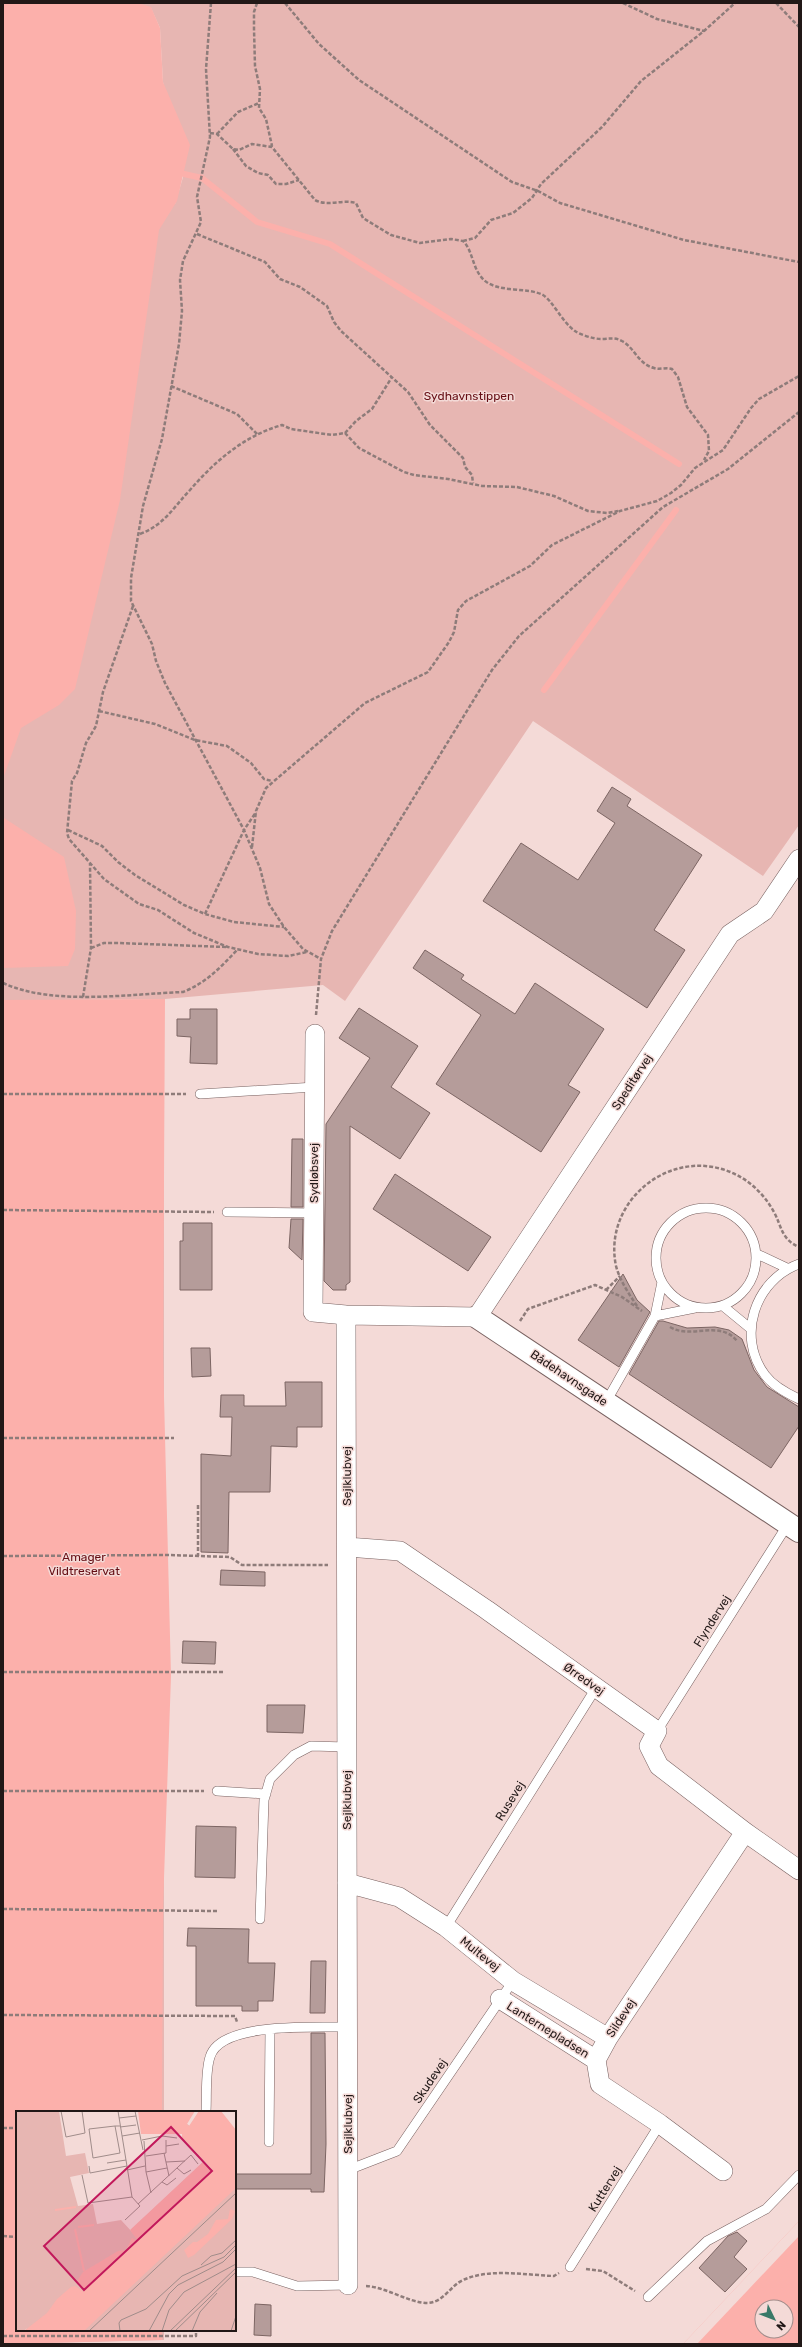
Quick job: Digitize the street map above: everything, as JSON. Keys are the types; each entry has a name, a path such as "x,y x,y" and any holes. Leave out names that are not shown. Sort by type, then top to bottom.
{"street":[{"name":"Speditørvej","path":"477,1317 730,934 764,911 799,859"},
{"name":"Sydløbsvej","path":"315,1034 313,1312 346,1316"},
{"path":"346,1316 477,1317"},
{"name":"Sejlklubvej","path":"346,1316 348,2285"},
{"name":"Bådehavnsgade","path":"477,1317 793,1527"},
{"name":"Ørredvej","path":"347,1556 400,1551 657,1731"},
{"path":"657,1731 649,1746 659,1766 744,1832 799,1870"},
{"name":"Sildevej","path":"596,2060 608,2038 744,1832"},
{"name":"Multevej","path":"347,1883 399,1897 446,1927 513,1980 608,2038"},
{"name":"Lanternepladsen","path":"500,2000 596,2060"},
{"path":"596,2060 600,2084 660,2124 723,2171"}],"lane":[{"path":"200,1094 315,1087"},
{"path":"651,1314 696,1308 709,1309 723,1306 737,1298 748,1286 755,1271 757,1254 752,1238 743,1223 734,1216 713,1208 696,1208 680,1215 667,1226 658,1241 655,1258 662,1282 667,1290 680,1301 696,1308"},
{"path":"227,1212 314,1213"},
{"path":"757,1254 787,1268"},
{"path":"799,1264 787,1268 772,1279 761,1294 754,1311 750,1329 754,1353 765,1375 782,1391 799,1400"},
{"path":"606,1402 651,1314 662,1282"},
{"path":"723,1306 750,1329"},
{"name":"Flyndervej","path":"657,1731 793,1527"},
{"name":"Rusevej","path":"446,1927 596,1688"},
{"path":"260,1918 264,1800 270,1779 294,1754 311,1746 347,1747"},
{"path":"217,1791 266,1794"},
{"name":"Skudevej","path":"348,2170 397,2151 513,1980"},
{"path":"206,2111 210,2056 218,2044 230,2037 270,2030 347,2027"},
{"path":"269,2142 270,2030"},
{"name":"Kuttervej","path":"570,2267 660,2124"},
{"path":"648,2297 707,2241 766,2209 799,2175"},
{"path":"236,2272 253,2272 297,2286 348,2285"}],"path":[{"path":"211,3 206,69 210,133 206,162 197,197 201,222 197,234 183,261 180,280 181,317 171,386 162,439 143,506 140,534 131,578 131,600 152,644 156,661 165,683 244,830 260,868 268,904 284,927 307,952 321,959"},
{"path":"257,3 254,12 255,66 260,89 260,112 266,119 272,147 315,200 321,203 341,201 356,203 363,218 391,235 420,243 451,239 463,241 475,238 491,220 513,213 532,198 538,191 541,184 564,160 602,127 641,81 704,31 734,3"},
{"path":"285,3 319,44 359,80 512,182 538,191 560,203 684,240 799,262"},
{"path":"623,3 657,19 704,31"},
{"path":"776,3 799,27"},
{"path":"217,134 243,108 259,103"},
{"path":"210,133 217,134 233,149 246,166 258,173 268,175 276,184 286,184 299,180"},
{"path":"233,149 239,150 252,144 272,147"},
{"path":"197,234 265,262 280,279 300,288 329,308 334,322 340,331 408,392 430,425 463,458 465,467 472,475 473,483"},
{"path":"463,241 469,248 475,267 488,283 543,295 566,324 578,333 601,339 610,338 623,341 635,356 648,366 659,369 667,368 676,372 688,407 708,435 709,451 704,461"},
{"path":"345,433 359,448 404,472 490,487 517,487 554,496 588,511 607,513 657,501 671,493 694,468 723,450 750,408 758,399 799,376"},
{"path":"140,534 159,525 213,466 234,447 257,434 282,425 290,429 332,435 345,433 356,421 372,408 392,377"},
{"path":"171,386 237,414 257,434"},
{"path":"315,1034 321,959 332,931 492,670 519,636 663,507 728,469 799,412"},
{"path":"205,914 244,830 256,811 266,788 272,781 364,703 428,672 449,642 454,632 458,610 466,601 530,566 552,545 620,511"},
{"path":"133,606 103,692 96,726 81,756 77,773 72,781 68,830 69,839 104,879 135,902 158,910 194,933 228,947"},
{"path":"99,711 155,724 195,740 211,742 234,749 264,779 272,781"},
{"path":"252,848 256,811"},
{"path":"68,830 102,846 118,862 160,892 205,914 234,922 284,927"},
{"path":"83,997 91,948 90,863"},
{"path":"91,948 104,943 119,943 228,947 258,954 288,956 307,952"},
{"path":"3,983 21,991 83,997 183,992 197,986 211,977 238,949"},
{"path":"3,1094 200,1094"},
{"path":"639,1308 620,1276 616,1261 615,1234 628,1203 641,1187 657,1176 673,1169 691,1166 708,1166 740,1176 765,1197 789,1243 799,1247"},
{"path":"3,1210 227,1212"},
{"path":"606,1290 620,1276"},
{"path":"508,1338 528,1309 595,1285 651,1314"},
{"path":"668,1326 674,1330 694,1331 717,1329 732,1335 742,1347"},
{"path":"3,1438 174,1438"},
{"path":"198,1505 200,1526 198,1556"},
{"path":"3,1556 230,1557 242,1565 347,1556"},
{"path":"3,1672 223,1672"},
{"path":"3,1791 217,1791"},
{"path":"3,1909 217,1911"},
{"path":"3,2015 235,2016 242,2034"},
{"path":"3,2128 16,2128"},
{"path":"3,2236 16,2236"},
{"path":"348,2285 377,2287 428,2303 447,2295 461,2281 482,2273 554,2276 570,2267 603,2270 615,2280 648,2297"},
{"path":"3,2336 196,2336 196,2331"}],"green space":[{"name":"Sydhavnstippen","path":"3,3 799,3 799,825 763,876 533,721 345,1001 323,985 165,999 63,1000 164,1016 164,2111 16,2111 16,2331 164,2331 164,2340 3,2344","holes":["151,8 160,28 163,82 184,174 175,204"]}],"shaded area":[{"path":"3,3 138,3 151,7 160,28 163,82 190,145 177,201 159,230 120,500 75,689 59,705 21,728 4,776 4,818 64,857 76,911 75,949 68,966 3,968"},
{"name":"Amager Vildtreservat","path":"165,999 163,1357 171,1676 163,1907 162,2111 16,2111 16,2331 162,2331 162,2340 3,2344 3,1000"},
{"path":"799,2221 799,2344 683,2344"}],"pier":[{"path":"799,2221 799,2236 697,2344 683,2344"}],"building":[{"path":"612,787 631,799 627,806 702,855 654,930 685,950 647,1008 483,901 521,843 578,880 615,823 597,811"},
{"path":"425,950 464,975 461,979 515,1014 535,983 604,1029 568,1085 580,1092 541,1152 436,1084 481,1015 413,968"},
{"path":"359,1008 418,1046 391,1087 430,1113 400,1159 350,1126 350,1282 346,1285 346,1290 333,1290 324,1281 326,1124 370,1058 339,1038"},
{"path":"190,1009 217,1009 217,1064 190,1063 191,1037 177,1036 177,1019 190,1019"},
{"path":"292,1139 303,1139 303,1207 291,1207"},
{"path":"395,1174 491,1237 468,1271 373,1209"},
{"path":"291,1219 303,1219 302,1260 289,1248"},
{"path":"183,1223 212,1223 212,1290 180,1290 180,1241 183,1241"},
{"path":"623,1274 637,1300 650,1312 619,1367 578,1340"},
{"path":"659,1321 687,1328 715,1327 729,1330 742,1339 754,1370 767,1387 799,1407 799,1426 771,1468 629,1374"},
{"path":"191,1348 210,1348 211,1376 192,1377"},
{"path":"285,1382 322,1382 322,1427 297,1427 297,1447 271,1446 270,1492 229,1492 228,1553 201,1552 201,1454 231,1456 232,1417 220,1417 221,1395 244,1395 244,1406 286,1406"},
{"path":"221,1570 265,1572 265,1586 220,1585"},
{"path":"183,1641 216,1642 215,1664 182,1663"},
{"path":"267,1705 305,1705 303,1733 267,1732"},
{"path":"196,1826 236,1827 235,1878 195,1877"},
{"path":"188,1928 249,1929 248,1963 275,1963 273,2001 258,2001 258,2011 242,2011 242,2006 196,2006 196,1946 187,1946"},
{"path":"311,1961 326,1961 325,2013 310,2013"},
{"path":"311,2033 325,2033 326,2144 324,2192 311,2192 311,2189 236,2189 236,2174 311,2174"},
{"path":"737,2232 747,2241 734,2257 747,2269 725,2292 699,2268 728,2236"},
{"path":"255,2304 271,2305 271,2336 254,2335"}],"waterway":[{"path":"184,174 202,178 257,222 330,244 679,464"},
{"path":"544,690 676,510"}]}
